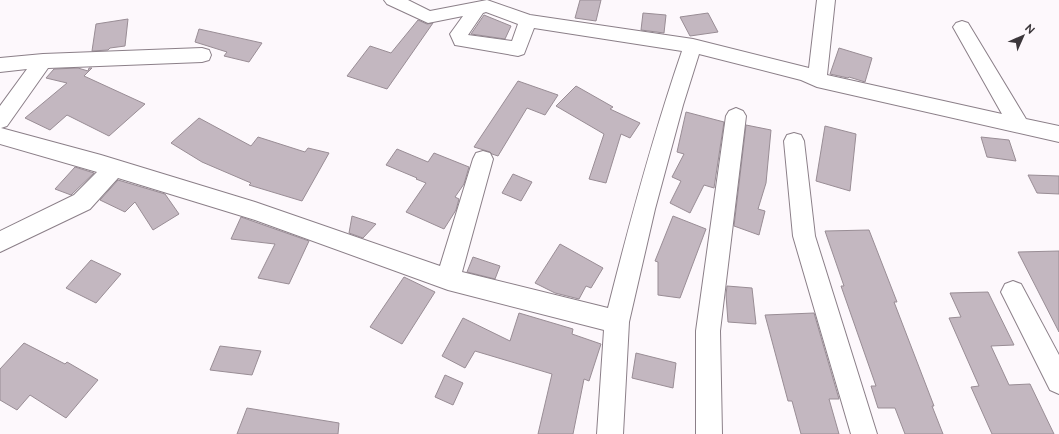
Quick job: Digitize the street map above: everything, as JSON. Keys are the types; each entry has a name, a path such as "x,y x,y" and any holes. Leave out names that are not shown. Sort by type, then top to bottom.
{"street":[{"path":"393,0 428,17 487,6 528,21 694,46 806,74 817,80 1059,134"},
{"path":"817,80 826,0"},
{"path":"476,8 473,16 460,34 461,40 518,49 528,21"},
{"path":"962,27 1019,125"},
{"path":"610,434 617,322 646,201 673,105 694,46"},
{"path":"0,65 42,61 202,54"},
{"path":"0,121 42,61"},
{"path":"709,434 708,331 736,116"},
{"path":"0,136 114,168 255,211 448,279 617,322"},
{"path":"794,141 804,236 864,434"},
{"path":"448,279 483,159"},
{"path":"0,242 82,202 114,168"},
{"path":"1013,292 1059,381"}],"building":[{"path":"580,0 601,0 596,21 575,18"},
{"path":"643,13 666,15 664,33 641,30"},
{"path":"708,13 718,32 690,36 680,17"},
{"path":"484,15 511,26 505,39 471,34"},
{"path":"128,19 125,46 110,48 108,50 92,51 96,24"},
{"path":"418,20 427,24 433,23 387,89 347,76 370,46 391,53"},
{"path":"199,29 262,43 249,62 224,56 227,52 195,42"},
{"path":"839,48 872,58 865,82 849,77 830,74"},
{"path":"78,68 88,71 89,68 92,68 84,76 145,104 109,136 67,115 50,130 25,118 67,83 46,78 54,69"},
{"path":"518,81 558,95 545,115 527,108 498,156 474,147"},
{"path":"576,86 613,107 610,109 640,123 630,138 621,134 606,183 589,179 604,134 556,106"},
{"path":"686,112 724,122 714,188 704,185 690,213 670,203 681,181 672,177 684,154 677,152"},
{"path":"199,118 251,146 258,137 305,152 308,148 329,153 302,201 249,185 251,183 202,162 171,143"},
{"path":"746,125 771,130 766,183 758,209 765,211 759,235 734,226"},
{"path":"825,126 856,134 850,191 816,181"},
{"path":"981,137 1009,140 1016,161 987,157"},
{"path":"397,149 428,162 434,153 469,167 464,184 455,197 459,199 456,210 444,229 406,212 426,183 386,165"},
{"path":"75,167 94,173 71,195 55,189"},
{"path":"513,174 532,182 521,201 502,193"},
{"path":"1028,175 1059,176 1059,194 1037,193"},
{"path":"118,180 165,194 179,214 153,230 135,202 125,212 100,200"},
{"path":"352,216 376,224 363,238 349,233"},
{"path":"673,216 706,229 680,298 658,295 658,262 655,261"},
{"path":"241,217 309,241 289,284 258,278 275,244 231,239"},
{"path":"869,230 897,302 894,302 934,406 932,406 943,434 905,434 895,408 878,408 871,386 876,386 841,286 844,286 825,231"},
{"path":"560,244 603,268 591,288 586,286 579,299 555,293 535,283"},
{"path":"1059,251 1059,332 1018,252"},
{"path":"473,257 500,266 495,279 467,272"},
{"path":"91,260 121,274 96,303 66,288"},
{"path":"404,277 435,292 402,344 370,327"},
{"path":"727,286 752,288 756,324 728,322 726,295"},
{"path":"988,292 1014,345 991,346 1009,385 1030,384 1054,434 992,434 971,387 979,386 949,318 961,317 950,293"},
{"path":"519,313 573,329 572,334 601,344 589,381 584,379 573,434 538,434 552,374 475,351 465,368 442,356 463,318 510,341"},
{"path":"814,313 839,399 829,399 839,434 801,434 792,401 788,401 765,315"},
{"path":"24,343 65,364 67,362 98,380 66,418 30,395 17,410 0,400 0,369"},
{"path":"220,346 261,351 252,375 210,370"},
{"path":"636,353 676,363 673,388 632,378"},
{"path":"445,375 463,383 453,405 435,397"},
{"path":"247,408 339,423 338,434 237,434"}]}
